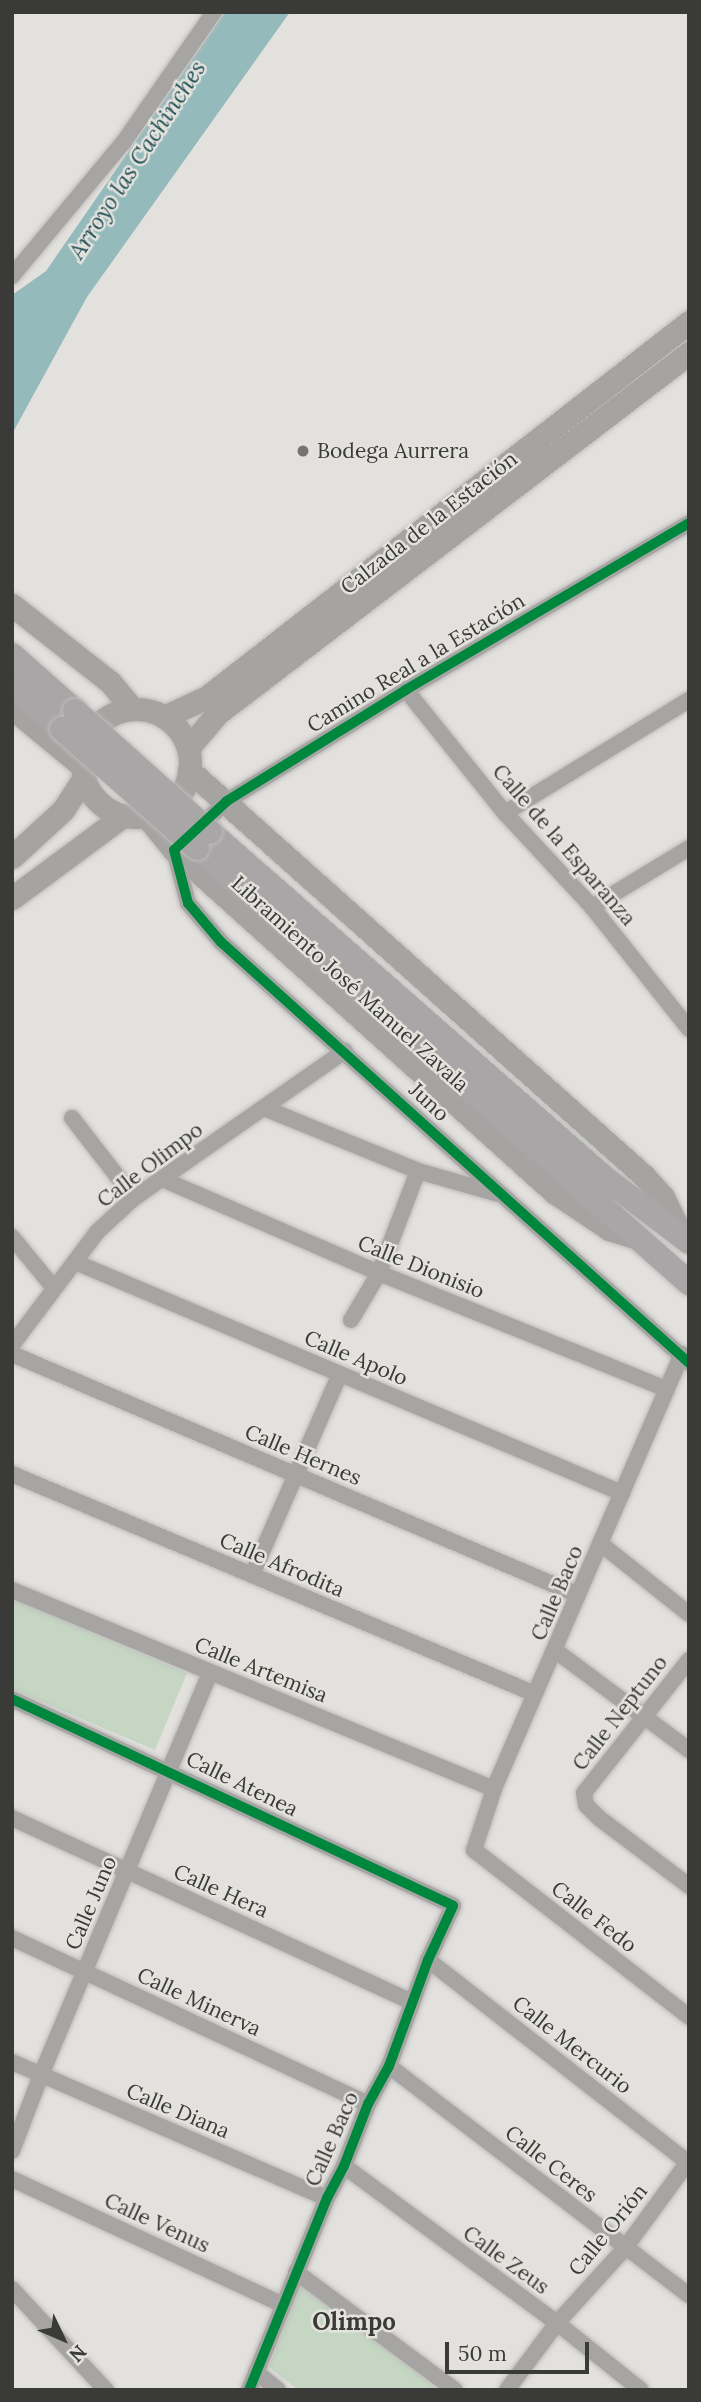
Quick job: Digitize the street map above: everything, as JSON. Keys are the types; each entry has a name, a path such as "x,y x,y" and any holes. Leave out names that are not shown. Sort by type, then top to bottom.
{"main road":[{"name":"Calzada de la Estación","path":"164,717 207,697 689,322"},
{"name":"Calzada de la Estación","path":"189,759 218,713 689,353"},
{"path":"12,605 110,682 133,709"},
{"name":"Libramiento José Manuel Zavala","path":"12,655 69,720 194,843 689,1283"},
{"name":"Libramiento José Manuel Zavala","path":"12,684 69,720"},
{"path":"12,708 83,772 99,802 194,843"},
{"path":"12,857 63,810 83,772 84,749 96,727 116,712 133,709 149,710 164,717 175,725 189,759 227,802 645,1176 663,1197 685,1239"},
{"path":"12,898 135,816 175,800 185,786 189,759"},
{"name":"Libramiento José Manuel Zavala","path":"194,843 606,1179 685,1239"}],"street":[{"path":"12,276 124,143 214,12"},
{"name":"Camino Real a la Estación","path":"194,843 227,802 406,690 689,523"},
{"name":"Calle de la Esparanza","path":"406,690 505,813 683,1009 689,1028"},
{"path":"505,813 689,699"},
{"name":"Juno","path":"194,843 188,903 221,942 685,1359"},
{"path":"592,908 689,848"},
{"name":"Calle Olimpo","path":"12,1345 53,1287 97,1232 134,1198 345,1051"},
{"path":"264,1108 418,1171 501,1195"},
{"path":"72,1118 134,1198"},
{"path":"351,1320 379,1273 418,1171"},
{"name":"Calle Dionisio","path":"162,1179 379,1273 666,1389"},
{"path":"12,1237 53,1287"},
{"name":"Calle Apolo","path":"75,1262 622,1493"},
{"name":"Calle Hernes","path":"12,1354 578,1595"},
{"name":"Calle Baco","path":"474,1850 494,1788 556,1651 666,1389 685,1359"},
{"path":"252,1575 340,1374"},
{"name":"Calle Afrodita","path":"12,1474 535,1694"},
{"path":"601,1545 689,1614"},
{"name":"Calle Artemisa","path":"12,1590 494,1788"},
{"path":"556,1651 689,1750"},
{"name":"Calle Neptuno","path":"689,1660 584,1793 586,1805 599,1818 689,1886"},
{"name":"Calle Juno","path":"12,2151 41,2075 210,1672"},
{"name":"Calle Atenea","path":"12,1699 169,1770 453,1906"},
{"name":"Calle Hera","path":"12,1818 412,2002"},
{"name":"Calle Fedo","path":"474,1850 689,2017"},
{"name":"Calle Baco","path":"248,2390 327,2198 344,2166 368,2104 389,2066 412,2002 453,1906"},
{"name":"Calle Minerva","path":"12,1938 368,2104"},
{"name":"Calle Mercurio","path":"429,1960 688,2162"},
{"name":"Calle Diana","path":"12,2062 327,2198"},
{"name":"Calle Ceres","path":"389,2066 689,2295"},
{"name":"Calle Orión","path":"506,2390 557,2323 625,2248 688,2162"},
{"name":"Calle Zeus","path":"344,2166 557,2323 641,2390"},
{"name":"Calle Venus","path":"12,2179 283,2305"},
{"path":"296,2272 455,2390"},
{"path":"13,2291 106,2390"},
{"path":"256,2372 278,2390"}],"green space":[{"path":"12,1599 187,1673 155,1750 12,1689"},
{"path":"301,2283 439,2390 298,2390 269,2367"}],"water":[{"name":"Arroyo las Cachinches","path":"225,12 290,12 87,297 12,434 12,295 46,271"}],"cycle path":[{"path":"689,523 406,690 227,801 174,850 188,903 221,942 689,1363"},
{"path":"12,1699 453,1906 428,1960 389,2066 368,2104 344,2166 327,2198 249,2390"}],"place":[{"name":"Bodega Aurrera","path":"303,451"}],"district":[{"name":"Olimpo","path":"354,2322"}]}
